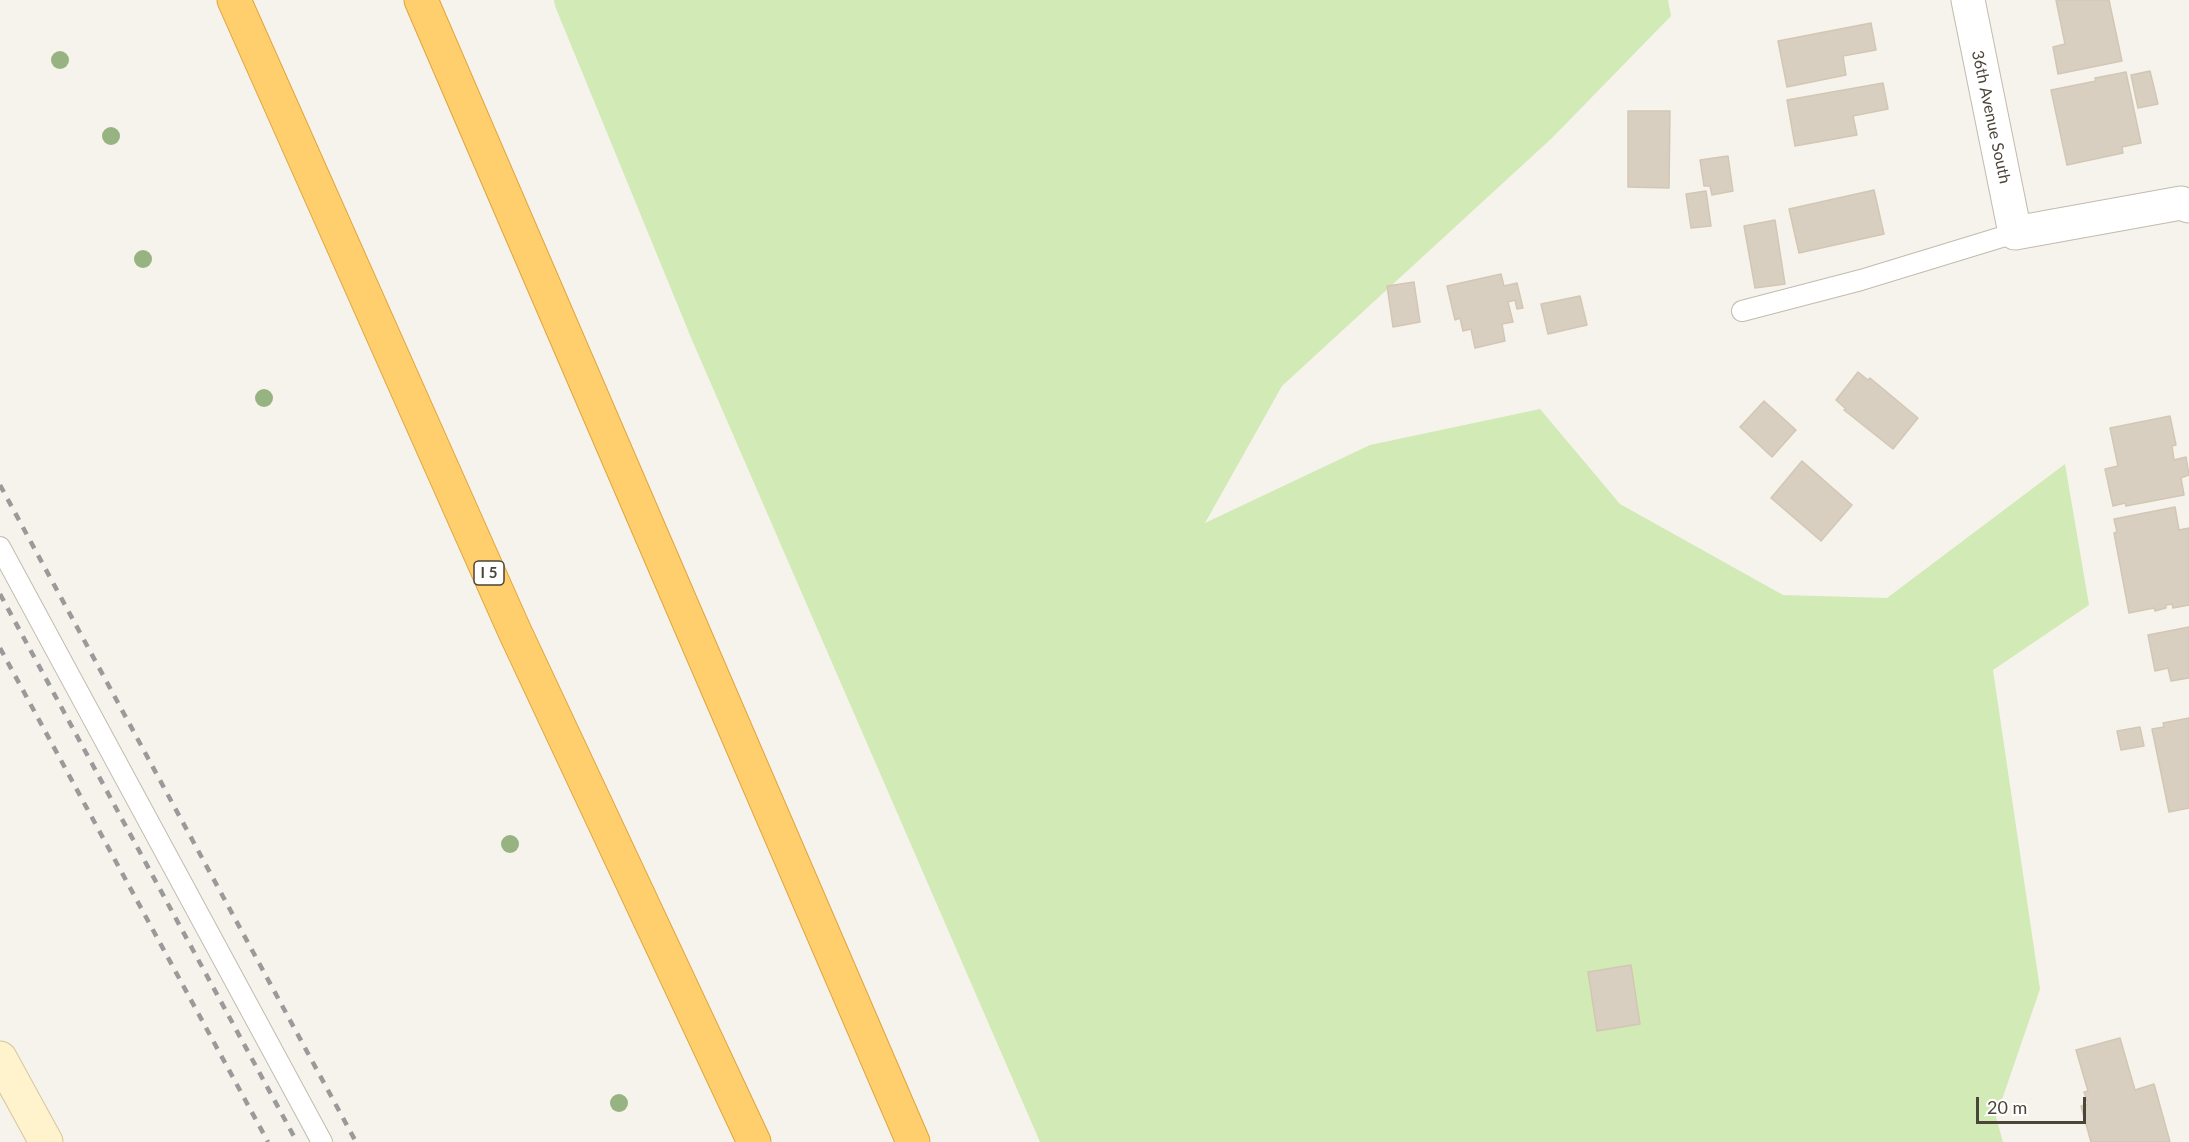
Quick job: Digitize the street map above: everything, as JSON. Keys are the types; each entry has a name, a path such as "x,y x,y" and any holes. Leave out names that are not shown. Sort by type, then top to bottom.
{"highway":[{"name":"I 5","path":"234,0 515,632 754,1142"},
{"path":"421,0 913,1142"}],"main road":[{"path":"0,1058 46,1142"}],"street":[{"name":"36th Avenue South","path":"1968,0 2015,233"},
{"path":"2015,233 2181,203 2189,206"}],"lane":[{"path":"1742,311 1862,280 2015,233"},
{"path":"0,547 322,1142"}],"green space":[{"path":"554,0 1668,0 1671,16 1552,138 1282,386 1205,523 1370,445 1540,409 1620,504 1783,595 1887,598 2065,464 2089,605 1993,670 2040,989 1996,1117 2003,1142 1040,1142 692,340"}],"building":[{"path":"2056,0 2109,0 2122,61 2058,74 2053,47 2065,44"},
{"path":"1871,23 1876,50 1843,56 1846,75 1787,87 1778,41"},
{"path":"2150,71 2158,104 2138,108 2131,75"},
{"path":"2126,72 2141,143 2122,147 2123,153 2067,165 2051,90"},
{"path":"1883,83 1888,109 1853,116 1857,135 1795,146 1787,100"},
{"path":"1628,111 1670,111 1669,188 1628,187"},
{"path":"1728,156 1733,191 1712,195 1710,186 1704,186 1700,160"},
{"path":"1874,190 1884,234 1799,253 1789,209"},
{"path":"1706,191 1711,226 1691,228 1686,194"},
{"path":"1775,220 1785,284 1755,288 1744,226"},
{"path":"1501,274 1504,286 1517,283 1523,308 1517,309 1515,300 1508,302 1513,322 1502,324 1505,341 1475,348 1471,329 1463,331 1460,318 1455,320 1447,286"},
{"path":"1414,282 1420,322 1393,327 1387,286"},
{"path":"1580,296 1587,325 1548,334 1541,304"},
{"path":"1858,372 1868,380 1870,378 1918,418 1893,449 1844,410 1846,409 1836,400"},
{"path":"1764,401 1796,430 1772,457 1740,427"},
{"path":"2170,416 2176,445 2172,446 2174,460 2186,457 2189,475 2181,478 2184,495 2126,506 2125,503 2113,506 2105,469 2118,466 2110,428"},
{"path":"1802,461 1852,505 1821,541 1771,498"},
{"path":"2175,507 2179,530 2189,528 2189,605 2173,608 2172,604 2155,611 2154,608 2129,613 2114,533 2117,532 2114,519"},
{"path":"2189,627 2189,678 2171,681 2168,668 2155,671 2148,635"},
{"path":"2189,718 2189,808 2169,812 2152,729 2164,727 2163,723"},
{"path":"2140,727 2144,746 2121,750 2117,731"},
{"path":"1631,965 1640,1024 1597,1031 1588,972"},
{"path":"2120,1038 2135,1090 2154,1084 2170,1142 2091,1142 2081,1106 2088,1104 2084,1092 2088,1091 2076,1050"}],"railway":[{"path":"0,485 356,1142"},
{"path":"0,594 297,1142"},
{"path":"0,648 268,1142"}]}
